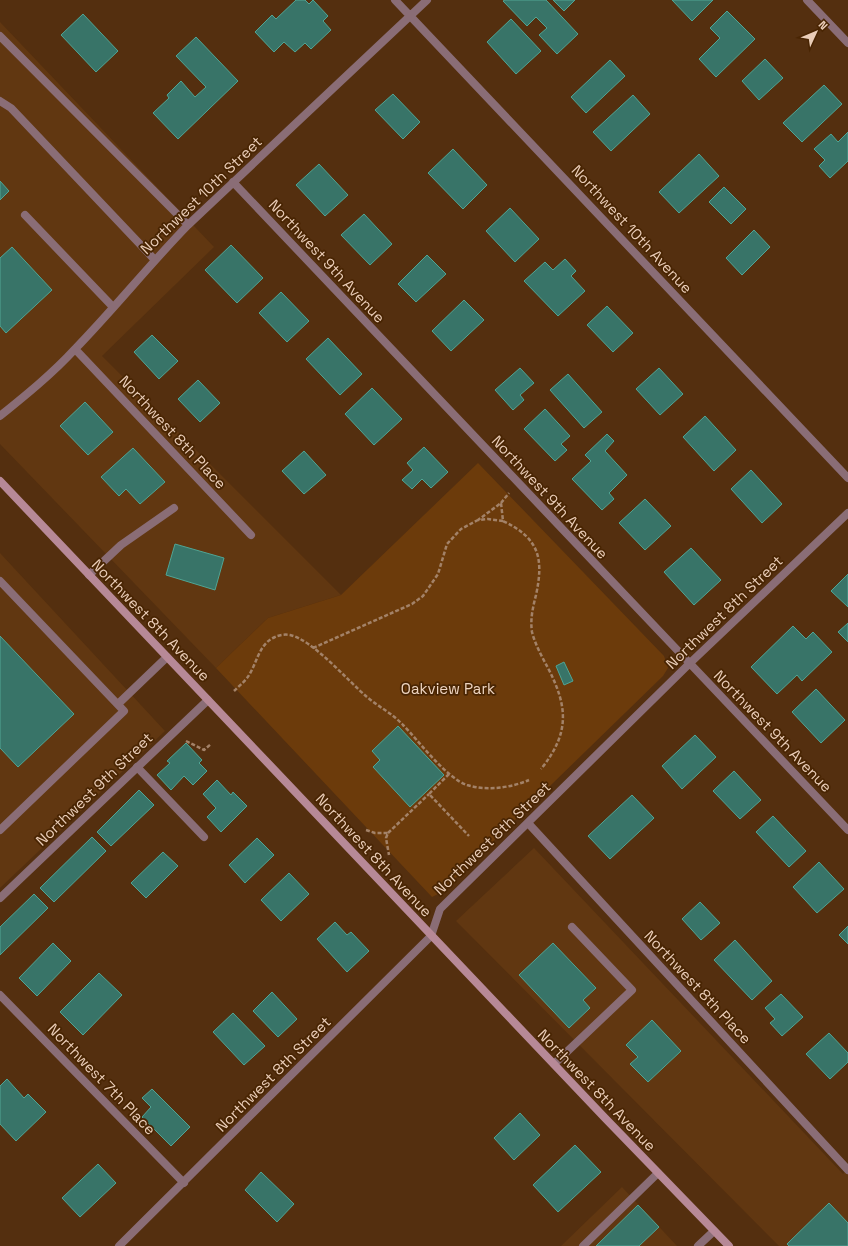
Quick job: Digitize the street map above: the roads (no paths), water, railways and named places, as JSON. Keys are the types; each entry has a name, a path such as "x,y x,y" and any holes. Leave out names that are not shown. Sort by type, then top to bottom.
{"street":[{"name":"Northwest 10th Avenue","path":"396,0 848,478"},
{"name":"Northwest 10th Street","path":"0,416 42,381 75,349 154,259 188,225 427,0"},
{"path":"807,0 848,43"},
{"path":"0,36 188,225"},
{"path":"0,100 10,108 154,259"},
{"name":"Northwest 9th Avenue","path":"233,182 848,830"},
{"path":"24,215 113,307"},
{"name":"Northwest 8th Place","path":"75,349 251,535"},
{"name":"Northwest 8th Avenue","path":"0,481 431,936 729,1246"},
{"path":"90,575 121,545 174,508"},
{"name":"Northwest 8th Street","path":"119,1246 431,936 440,909 689,664 848,512"},
{"path":"0,580 124,711 0,830"},
{"path":"118,704 167,657"},
{"name":"Northwest 9th Street","path":"0,898 208,700"},
{"path":"137,767 204,837"},
{"name":"Northwest 8th Place","path":"528,823 848,1170"},
{"path":"554,1064 632,990 572,927"},
{"name":"Northwest 7th Place","path":"0,995 184,1183"},
{"path":"583,1246 658,1173"},
{"path":"698,1246 714,1231"}],"park label":[{"name":"Oakview Park","path":"448,688"}]}
